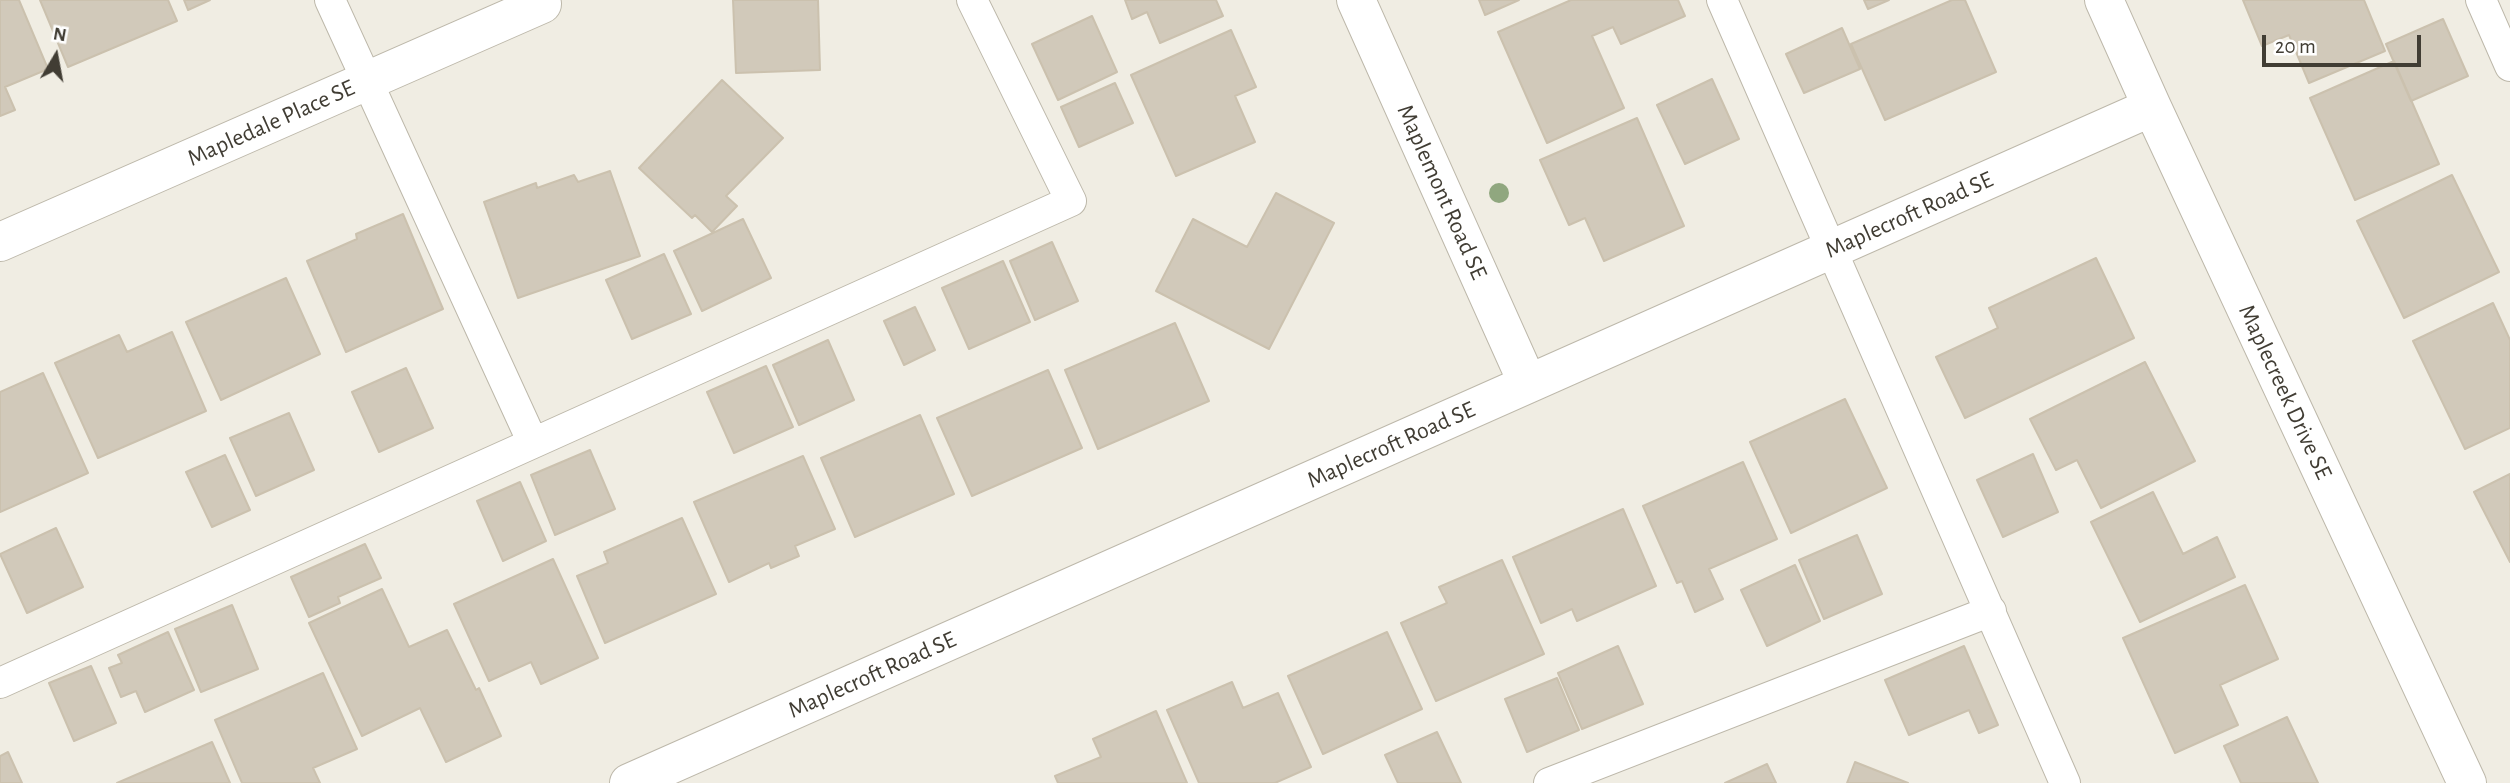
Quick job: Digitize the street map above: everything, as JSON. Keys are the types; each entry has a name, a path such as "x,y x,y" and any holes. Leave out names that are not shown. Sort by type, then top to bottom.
{"street":[{"name":"Maplemont Road SE","path":"1356,0 1528,384"},
{"name":"Maplecreek Drive SE","path":"2105,0 2152,107 2467,783"},
{"name":"Mapledale Place SE","path":"0,242 542,4"},
{"name":"Maplecroft Road SE","path":"629,783 2152,107"}],"lane":[{"path":"330,0 533,443"},
{"path":"0,683 1071,201 972,0"},
{"path":"1722,0 2065,783"},
{"path":"2481,0 2510,66"},
{"path":"1549,783 1991,611"}],"building":[{"path":"0,0 19,0 48,69 5,87 15,110 0,116"},
{"path":"40,0 168,0 177,21 68,67"},
{"path":"184,0 210,0 188,10"},
{"path":"733,0 818,0 820,70 736,73"},
{"path":"1125,0 1216,0 1223,16 1160,43 1147,12 1132,19"},
{"path":"1479,0 1519,0 1485,15"},
{"path":"1571,0 1678,0 1685,16 1621,44 1613,27 1592,36 1624,108 1547,143 1498,32"},
{"path":"1864,0 1889,0 1868,9"},
{"path":"1952,0 1965,0 1996,72 1885,120 1851,44"},
{"path":"2243,0 2364,0 2385,51 2309,83 2289,35 2262,46"},
{"path":"1092,16 1117,72 1058,100 1032,44"},
{"path":"2443,19 2468,76 2411,101 2386,44"},
{"path":"1842,28 1860,69 1804,93 1786,54"},
{"path":"1231,30 1256,87 1235,96 1255,142 1176,176 1131,75"},
{"path":"2394,61 2439,164 2355,200 2310,98"},
{"path":"1712,79 1739,139 1685,164 1657,105"},
{"path":"722,80 783,138 726,196 737,206 712,232 695,215 692,218 639,168"},
{"path":"1115,83 1133,123 1079,147 1061,107"},
{"path":"1637,118 1684,226 1604,261 1585,218 1569,225 1540,160"},
{"path":"610,171 640,256 518,298 484,202 536,183 537,188 574,175 578,182"},
{"path":"2452,175 2499,272 2404,318 2357,221"},
{"path":"1276,193 1334,223 1269,349 1156,291 1193,219 1247,247"},
{"path":"403,214 443,309 346,352 307,261 357,239 356,234"},
{"path":"743,219 771,278 702,311 674,251"},
{"path":"1052,242 1078,301 1035,320 1010,261"},
{"path":"664,254 691,314 632,339 606,280"},
{"path":"2096,258 2134,338 1965,418 1936,357 1998,328 1989,308"},
{"path":"1003,261 1030,322 969,349 942,288"},
{"path":"286,278 320,354 221,400 186,322"},
{"path":"2493,303 2510,340 2510,428 2465,449 2413,341"},
{"path":"915,307 935,350 904,365 884,321"},
{"path":"1175,323 1209,401 1098,449 1065,370"},
{"path":"172,332 206,411 98,458 55,363 119,335 127,352"},
{"path":"828,340 854,400 799,425 773,365"},
{"path":"2145,362 2195,461 2101,508 2077,460 2056,470 2030,419"},
{"path":"766,366 793,427 734,453 707,392"},
{"path":"406,368 433,428 379,452 352,392"},
{"path":"1048,370 1082,448 972,496 937,418"},
{"path":"43,373 88,473 0,512 0,392"},
{"path":"1845,399 1887,488 1791,533 1750,442"},
{"path":"289,413 314,470 256,496 230,438"},
{"path":"920,415 954,494 855,537 821,458"},
{"path":"590,450 615,509 555,535 531,475"},
{"path":"2033,454 2058,512 2003,537 1977,480"},
{"path":"225,455 250,510 212,527 186,472"},
{"path":"803,456 835,529 795,546 799,556 771,568 769,563 729,582 694,502"},
{"path":"1743,462 1777,539 1709,569 1723,599 1695,612 1682,581 1677,583 1643,506"},
{"path":"2510,474 2510,562 2474,492"},
{"path":"520,482 546,541 503,561 477,501"},
{"path":"2153,492 2183,554 2217,537 2235,577 2140,622 2091,522"},
{"path":"1623,509 1656,586 1577,621 1572,609 1541,623 1513,557"},
{"path":"682,518 716,594 605,643 577,576 608,563 604,552"},
{"path":"56,528 83,587 27,613 0,554"},
{"path":"1857,535 1882,594 1824,619 1799,560"},
{"path":"365,544 381,578 338,597 340,603 309,617 291,577"},
{"path":"553,559 598,658 541,684 531,662 489,681 454,604"},
{"path":"1502,560 1544,654 1436,701 1401,623 1447,603 1439,587"},
{"path":"1795,565 1820,621 1767,646 1741,590"},
{"path":"2245,585 2278,659 2220,685 2238,725 2175,753 2123,638"},
{"path":"382,589 409,647 447,630 476,690 479,688 501,736 446,762 420,708 362,736 309,623"},
{"path":"232,605 258,669 201,692 175,629"},
{"path":"168,632 194,690 145,712 136,691 121,697 109,668 122,663 118,655"},
{"path":"1387,632 1422,709 1323,754 1288,676"},
{"path":"1618,646 1643,704 1582,729 1558,673"},
{"path":"1964,646 1998,725 1979,733 1969,710 1909,735 1885,680"},
{"path":"91,666 116,723 74,741 49,683"},
{"path":"323,673 357,749 313,768 320,783 242,783 215,720"},
{"path":"1557,678 1579,730 1527,752 1505,699"},
{"path":"1232,682 1243,708 1278,693 1311,767 1275,783 1199,783 1167,710"},
{"path":"1156,711 1187,783 1058,783 1055,776 1101,757 1093,739"},
{"path":"2287,717 2318,783 2241,783 2224,746"},
{"path":"1437,732 1461,783 1398,783 1385,755"},
{"path":"212,742 230,783 117,783"},
{"path":"8,752 22,783 0,783 0,756"},
{"path":"1855,762 1908,783 1847,783"},
{"path":"1767,764 1776,783 1725,783"}]}
